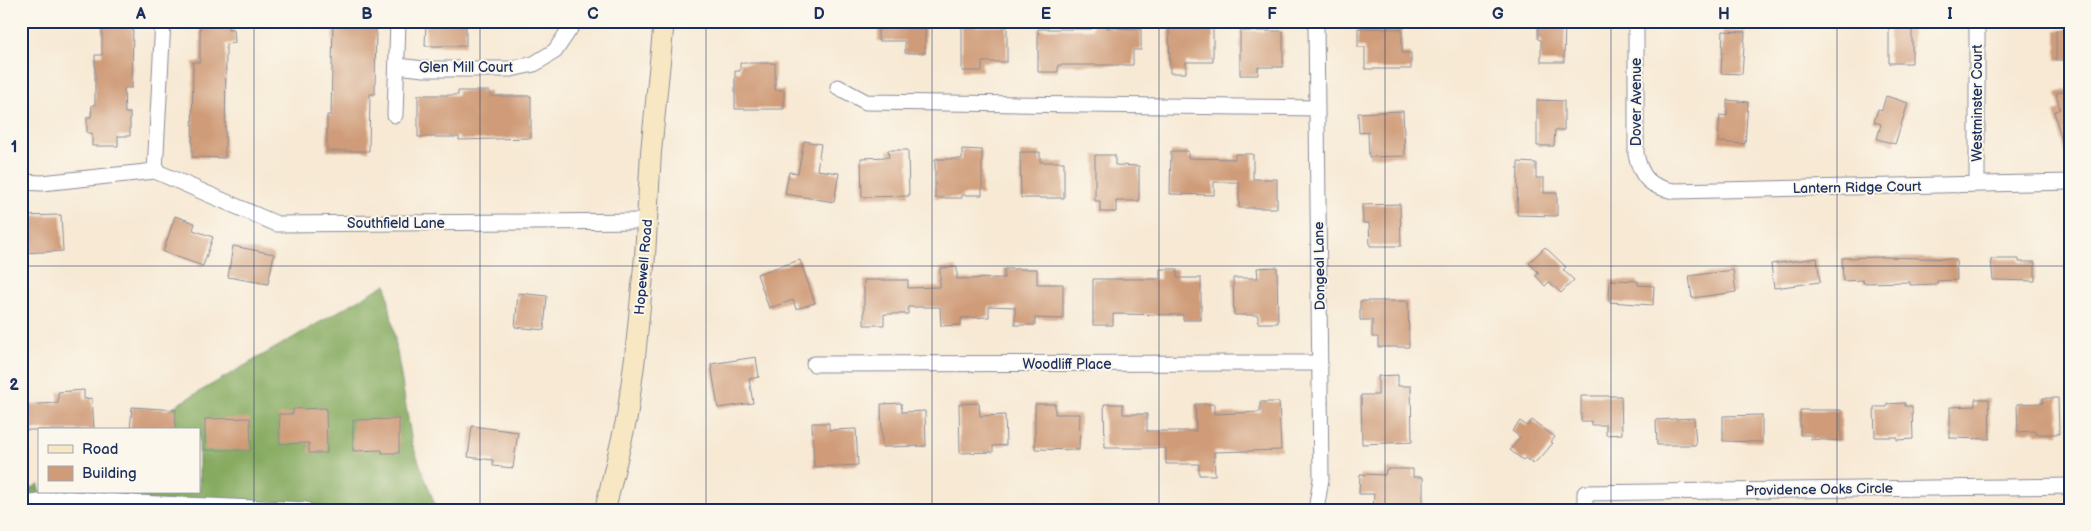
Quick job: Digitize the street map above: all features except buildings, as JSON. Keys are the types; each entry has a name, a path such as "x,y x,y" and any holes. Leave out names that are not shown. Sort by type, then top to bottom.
{"street":[{"path":"155,171 163,21"},
{"path":"394,115 398,21"},
{"name":"Glen Mill Court","path":"397,66 511,69 534,64 555,51 575,21"},
{"name":"Hopewell Road","path":"605,510 628,408 636,348 651,152 664,21"},
{"name":"Dover Avenue","path":"1636,21 1636,154 1639,169 1647,180"},
{"name":"Westminster Court","path":"1977,21 1977,184"},
{"name":"Dongeal Lane","path":"1316,22 1321,479 1316,510"},
{"path":"838,87 866,102 1317,108"},
{"name":"Southfield Lane","path":"21,182 42,183 155,171 277,224 647,221"},
{"name":"Lantern Ridge Court","path":"1647,180 1660,189 1674,191 2070,182"},
{"name":"Woodliff Place","path":"814,364 1320,363"},
{"name":"Providence Oaks Circle","path":"1585,510 1584,493 2070,486"},
{"path":"21,505 61,498 306,510"}],"green space":[{"path":"386,284 412,443 437,510 21,510 21,494 38,485 38,494 200,494 200,428 136,428"}]}
